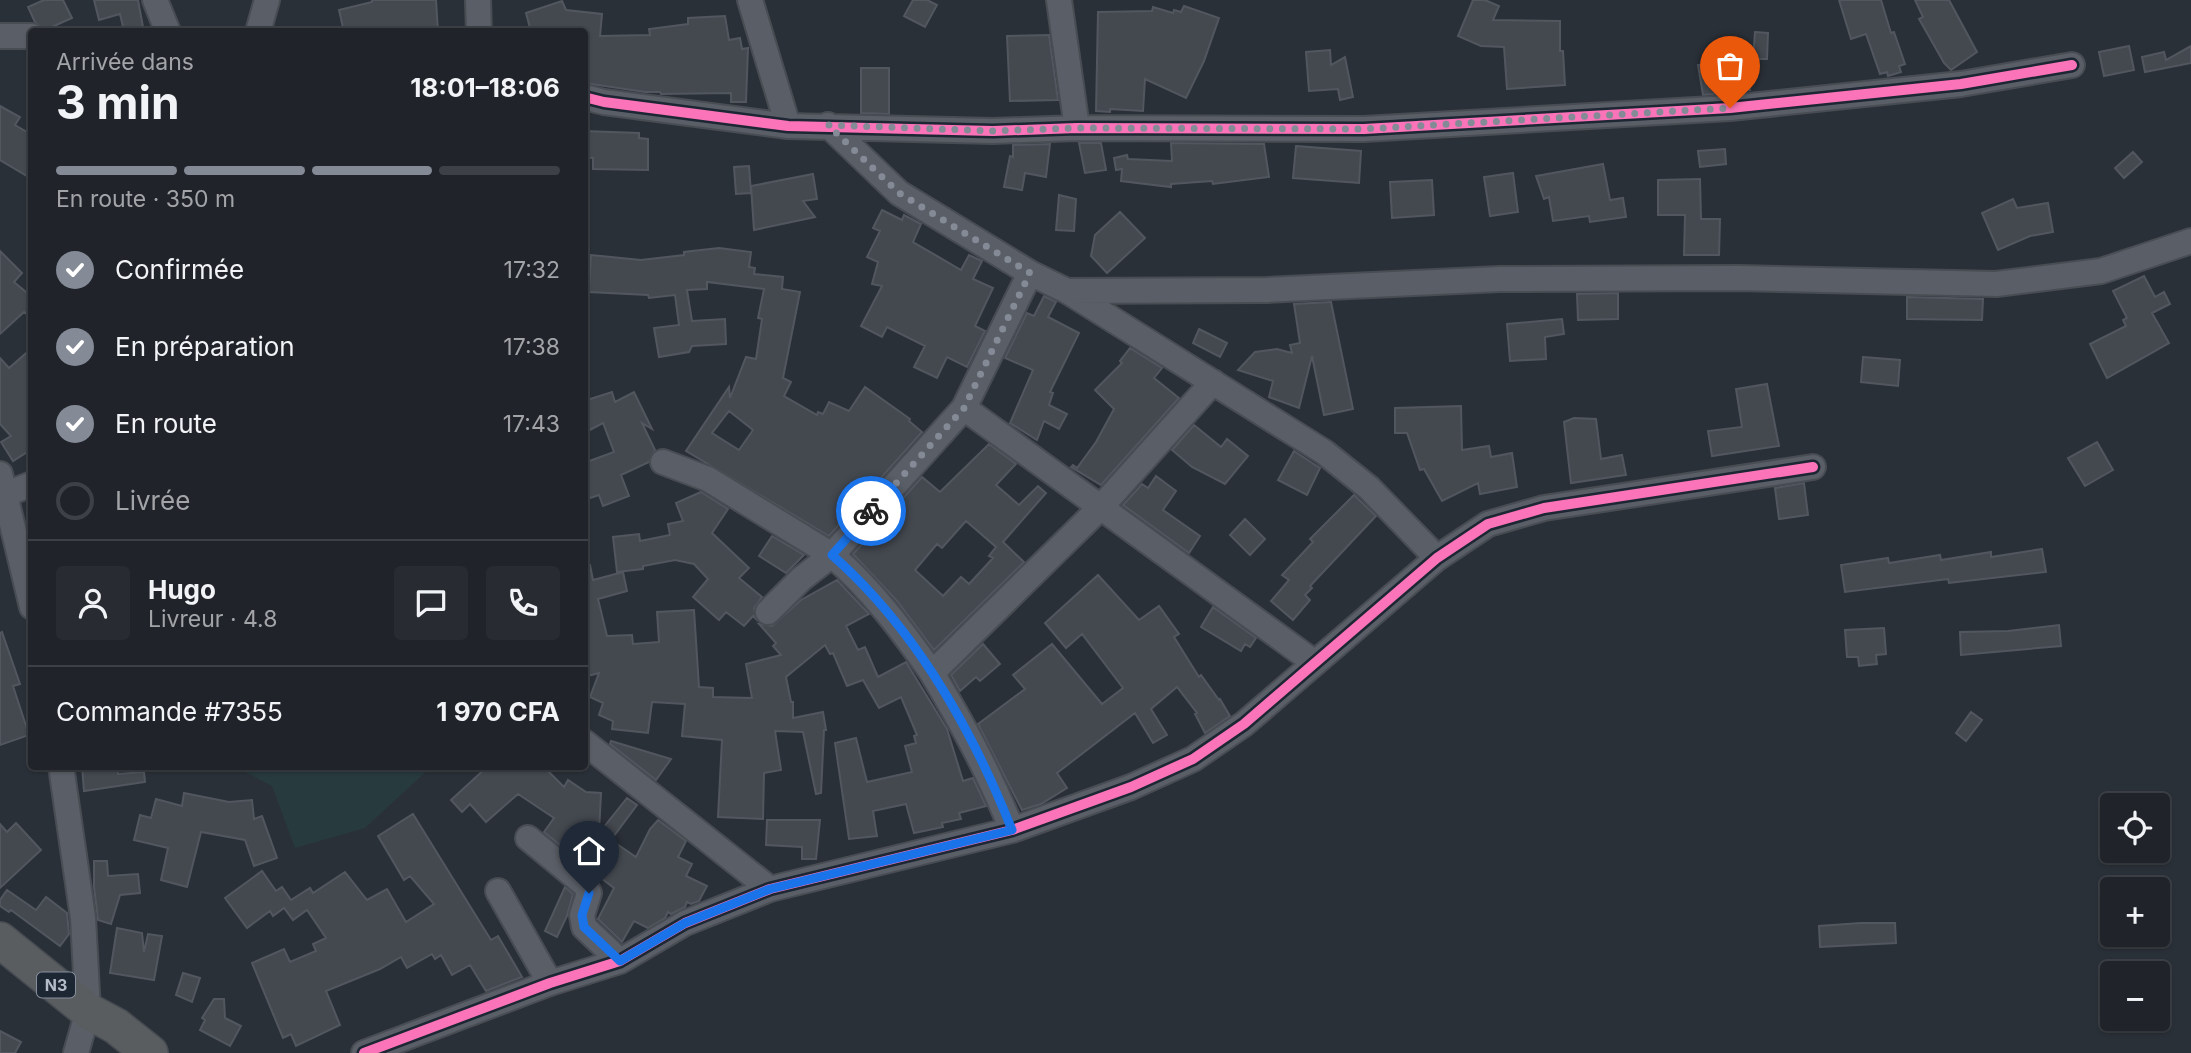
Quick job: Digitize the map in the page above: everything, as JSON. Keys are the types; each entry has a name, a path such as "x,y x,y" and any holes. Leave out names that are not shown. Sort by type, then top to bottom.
{"highway":[{"name":"N3","path":"0,940 150,1053"}],"street":[{"path":"155,0 166,28"},
{"path":"259,28 267,0"},
{"path":"478,0 479,28"},
{"path":"750,0 788,126"},
{"path":"1059,0 1077,128"},
{"path":"0,36 28,36"},
{"path":"588,98 788,126 993,131 1077,128 1364,129 1716,109 1948,86 2072,65"},
{"path":"828,125 899,193 1030,273 1067,291 1324,452 1368,488 1437,558"},
{"path":"1067,291 1267,290 1500,279 1738,278 1996,284 2101,271 2191,240"},
{"path":"768,612 801,579 832,555 964,408 1030,273"},
{"path":"932,673 1101,507 1213,382"},
{"path":"964,408 1315,663"},
{"path":"663,463 708,480 763,511 832,555 861,580 898,625 932,673 991,776 1012,830"},
{"path":"364,1053 550,983 620,961 685,923 770,889 1012,830 1131,787 1193,759 1244,724 1437,558 1488,524 1544,508 1813,467"},
{"path":"28,484 3,484 28,590"},
{"path":"588,745 770,889"},
{"path":"62,770 83,918 102,1019 76,1053"},
{"path":"528,838 585,885 589,893 582,915 584,927 620,961"},
{"path":"498,891 550,983"}],"green space":[{"path":"242,770 428,770 365,828 295,848 272,786"}],"building":[{"path":"44,0 63,0 72,18 50,28 42,28 35,22 28,7"},
{"path":"94,0 138,0 143,27 123,28 120,14 99,20"},
{"path":"436,0 438,28 343,28 339,10 372,2"},
{"path":"913,0 927,0 937,5 925,27 904,16"},
{"path":"1473,0 1485,0 1499,6 1493,20 1560,21 1560,51 1563,51 1565,85 1507,89 1504,47 1481,46 1458,36"},
{"path":"1839,0 1881,0 1891,33 1894,32 1905,64 1899,66 1901,72 1888,76 1887,72 1880,74 1866,34 1851,39"},
{"path":"1915,0 1949,0 1977,52 1951,70 1944,63 1919,19 1923,17"},
{"path":"562,1 566,10 602,14 600,36 650,35 649,29 688,24 688,18 725,16 729,40 740,38 742,49 748,48 746,102 731,102 731,93 661,94 588,84 588,28 530,28 526,13"},
{"path":"1184,6 1219,18 1204,61 1186,98 1145,79 1143,111 1096,111 1098,12 1152,11 1153,7 1173,13 1174,10 1181,12"},
{"path":"1755,32 1768,33 1767,59 1753,59"},
{"path":"1049,35 1058,100 1010,101 1007,36"},
{"path":"2129,46 2134,70 2104,76 2099,52"},
{"path":"2191,46 2191,63 2145,72 2142,57 2164,52 2166,60"},
{"path":"1330,50 1331,65 1345,57 1353,97 1340,100 1338,89 1309,91 1306,52"},
{"path":"1745,58 1750,90 1703,95 1698,65"},
{"path":"861,68 889,68 889,114 861,113"},
{"path":"0,106 20,117 15,125 28,133 28,177 0,160"},
{"path":"588,131 639,133 639,138 648,139 648,170 593,169 593,158 588,157"},
{"path":"1079,143 1101,143 1106,170 1085,173"},
{"path":"1171,143 1264,144 1269,177 1213,184 1212,181 1171,184 1171,187 1121,181 1122,169 1116,170 1114,158 1127,155 1128,159 1172,161"},
{"path":"1050,144 1046,177 1025,173 1022,190 1004,187 1010,156 1013,157 1013,145"},
{"path":"1296,146 1361,151 1359,183 1293,178"},
{"path":"1725,149 1726,164 1700,167 1698,151"},
{"path":"2133,152 2142,162 2124,178 2115,168"},
{"path":"1603,164 1610,200 1623,198 1626,217 1590,222 1589,216 1553,221 1549,197 1544,199 1536,176"},
{"path":"749,166 751,193 736,194 734,167"},
{"path":"1513,173 1518,212 1490,216 1484,177"},
{"path":"813,174 817,199 803,201 815,217 754,230 751,186"},
{"path":"1700,179 1701,219 1720,219 1719,255 1684,255 1685,215 1658,215 1658,180"},
{"path":"1432,180 1434,215 1392,218 1390,182"},
{"path":"1059,195 1076,199 1074,231 1056,230"},
{"path":"2013,199 2017,208 2048,203 2053,232 2030,236 1998,250 1982,213"},
{"path":"882,210 902,220 904,215 921,224 913,242 961,270 969,255 982,261 973,279 993,288 975,326 985,331 967,367 947,357 937,378 914,367 925,346 887,327 882,337 861,326 882,286 872,284 878,262 867,257 880,231 873,228"},
{"path":"1120,212 1145,238 1107,273 1091,256 1095,235"},
{"path":"719,248 751,252 749,267 755,268 754,274 783,277 782,289 800,292 783,378 791,382 784,396 817,415 818,412 823,414 829,402 849,411 865,387 910,419 922,432 829,536 686,451 729,387 730,398 746,357 756,359 762,319 758,318 764,289 707,282 707,289 687,290 692,321 725,319 726,344 692,346 689,352 659,357 654,328 679,325 675,295 649,298 648,295 589,292 591,255 641,260 684,255 684,252","holes":["729,411 753,430 739,450 712,433"]},
{"path":"0,251 22,273 14,282 28,294 28,315 24,312 0,334"},
{"path":"2144,276 2155,297 2164,292 2170,304 2152,313 2169,343 2107,378 2090,344 2126,326 2123,320 2127,318 2113,291"},
{"path":"1618,293 1618,319 1578,320 1577,294"},
{"path":"1044,296 1056,302 1048,317 1079,333 1050,392 1053,393 1049,405 1067,414 1059,429 1044,421 1037,440 1010,423 1033,370 1005,358 1027,313 1034,316"},
{"path":"1907,297 1983,299 1982,320 1907,319"},
{"path":"1331,302 1353,409 1324,415 1312,356 1299,408 1269,397 1273,381 1238,370 1255,352 1277,349 1292,353 1290,345 1300,343 1294,304"},
{"path":"1562,319 1564,334 1545,337 1546,359 1510,361 1507,324"},
{"path":"1199,329 1227,343 1220,357 1193,343"},
{"path":"1130,348 1162,368 1154,378 1179,398 1101,485 1071,467 1073,465 1077,468 1096,442 1114,409 1095,390 1122,363 1120,361"},
{"path":"28,351 28,452 13,461 1,442 11,436 0,424 0,358 9,368"},
{"path":"1863,357 1900,360 1898,386 1861,382"},
{"path":"1767,384 1779,446 1712,456 1708,431 1742,427 1736,389"},
{"path":"612,392 615,402 634,392 652,429 642,423 655,450 649,462 621,475 629,496 603,506 599,495 588,499 588,462 614,452 603,423 588,431 588,400"},
{"path":"1461,406 1462,450 1489,446 1491,457 1512,453 1517,487 1480,494 1478,483 1442,501 1424,469 1420,470 1407,433 1395,433 1395,408"},
{"path":"1574,418 1596,419 1601,459 1622,455 1626,475 1571,483 1564,422"},
{"path":"1194,425 1221,447 1227,439 1248,456 1225,484 1192,467 1172,450"},
{"path":"2097,442 2113,470 2085,486 2068,458"},
{"path":"989,444 1016,464 996,485 1019,505 1038,486 1046,493 1003,542 1024,562 934,650 897,601 853,554 922,477 940,492","holes":["966,521 996,547 989,556 993,558 969,584 961,577 943,596 915,570 937,544 942,548"]},
{"path":"1294,451 1320,468 1307,495 1278,480"},
{"path":"1156,476 1176,491 1163,510 1200,536 1189,553 1123,505 1142,484 1148,488"},
{"path":"1804,483 1808,515 1779,519 1775,488"},
{"path":"701,492 728,509 712,533 749,568 739,578 762,597 754,608 756,619 753,616 744,626 726,612 719,620 693,597 708,579 694,564 675,560 643,566 643,569 617,572 613,537 639,534 640,541 670,535 668,524 683,521 676,503"},
{"path":"1354,495 1376,516 1310,586 1312,588 1305,595 1310,600 1293,620 1271,601 1289,580 1282,575 1313,542 1310,539"},
{"path":"1245,519 1265,539 1250,555 1230,535"},
{"path":"772,536 804,555 786,573 759,556"},
{"path":"2042,549 2046,572 1949,583 1948,579 1845,592 1841,565 1888,558 1889,563 1940,555 1941,560 1991,552 1991,557"},
{"path":"588,565 593,580 623,572 627,591 598,599 607,636 632,635 633,644 659,642 657,612 694,610 699,687 713,688 713,697 752,698 746,664 781,655 773,646 776,643 759,624 772,626 801,600 837,580 869,614 846,626 858,650 865,647 878,677 906,662 947,729 963,781 973,778 986,806 959,813 961,819 942,823 943,827 914,833 906,804 873,811 877,836 849,839 835,743 856,738 867,782 912,772 905,746 916,743 914,736 917,735 901,697 879,708 863,680 847,686 833,653 830,654 825,645 786,677 793,702 793,718 823,712 826,730 821,793 816,794 803,732 775,731 781,770 764,773 763,819 718,817 722,740 682,736 685,704 652,702 648,733 612,729 613,721 599,715 603,703 590,697 599,673 588,676"},
{"path":"1098,575 1139,620 1159,606 1179,634 1174,637 1199,677 1201,675 1230,716 1205,733 1195,714 1197,713 1177,687 1151,709 1167,735 1153,743 1135,713 1057,773 1067,788 1041,804 1022,810 978,724 1025,689 1013,675 1052,644 1102,704 1123,688 1082,634 1066,648 1045,623"},
{"path":"1213,607 1256,638 1250,647 1245,644 1241,651 1201,627"},
{"path":"2059,625 2061,646 1961,655 1960,632 2008,631"},
{"path":"1884,628 1886,654 1876,655 1877,664 1859,666 1858,657 1847,657 1845,630"},
{"path":"2,632 20,684 13,686 28,735 0,745"},
{"path":"983,644 1000,664 980,681 976,677 960,691 951,675"},
{"path":"1971,712 1982,720 1966,741 1956,733"},
{"path":"611,741 671,759 656,780 610,744"},
{"path":"82,770 118,770 118,774 144,772 145,782 84,791"},
{"path":"484,770 547,770 564,787 568,780 586,792 601,793 599,833 627,798 637,805 611,840 636,857 650,829 658,820 686,841 678,857 692,864 686,876 707,886 699,901 691,904 687,902 685,907 671,914 668,912 665,918 648,928 634,921 622,942 598,919 614,888 588,868 592,863 568,848 566,850 544,832 554,818 518,794 486,822 470,804 462,812 451,800"},
{"path":"184,793 229,802 252,800 254,819 262,816 277,858 254,866 245,840 201,832 187,887 161,880 168,848 134,840 140,815 151,818 156,799 182,806"},
{"path":"413,814 491,940 498,936 522,977 486,991 470,965 452,975 441,955 435,959 432,954 407,968 401,957 380,969 326,991 340,1025 296,1046 291,1034 283,1038 252,963 284,949 290,962 316,951 313,944 326,938 307,910 293,920 284,908 273,916 270,911 247,928 225,898 262,871 276,891 282,887 291,900 310,888 313,893 345,872 367,900 387,889 406,922 434,904 410,876 404,880 378,836"},
{"path":"767,820 820,820 816,859 802,859 802,847 766,845"},
{"path":"16,823 41,850 0,888 0,824 7,832"},
{"path":"94,861 107,861 108,876 138,874 140,893 120,895 111,924 98,920"},
{"path":"565,887 573,894 557,937 545,931"},
{"path":"7,890 36,910 46,897 67,913 69,934 60,946 11,910 9,912 0,906 0,900"},
{"path":"1895,923 1896,943 1820,947 1819,926"},
{"path":"117,928 142,933 144,952 148,934 162,936 154,980 110,973"},
{"path":"183,973 200,978 192,1002 176,995"},
{"path":"214,999 224,999 225,1018 241,1026 230,1046 200,1030 205,1020 202,1018"},
{"path":"0,1031 21,1042 15,1053 0,1053"}],"cycle path":[{"path":"588,98 788,126 993,131 1077,128 1364,129 1730,108 1961,84 2072,65"},
{"path":"364,1053 550,983 620,961 685,923 770,889 1012,830 1131,787 1193,759 1244,724 1437,558 1488,524 1544,508 1813,467"}],"way so far":[{"path":"871,511 964,408 1030,273 899,193 828,125 993,131 1077,128 1364,129 1730,108"}],"route":[{"path":"589,893 582,915 584,927 620,961 685,923 770,889 1012,830 991,776 932,673 898,625 861,580 832,555 871,511"}]}
